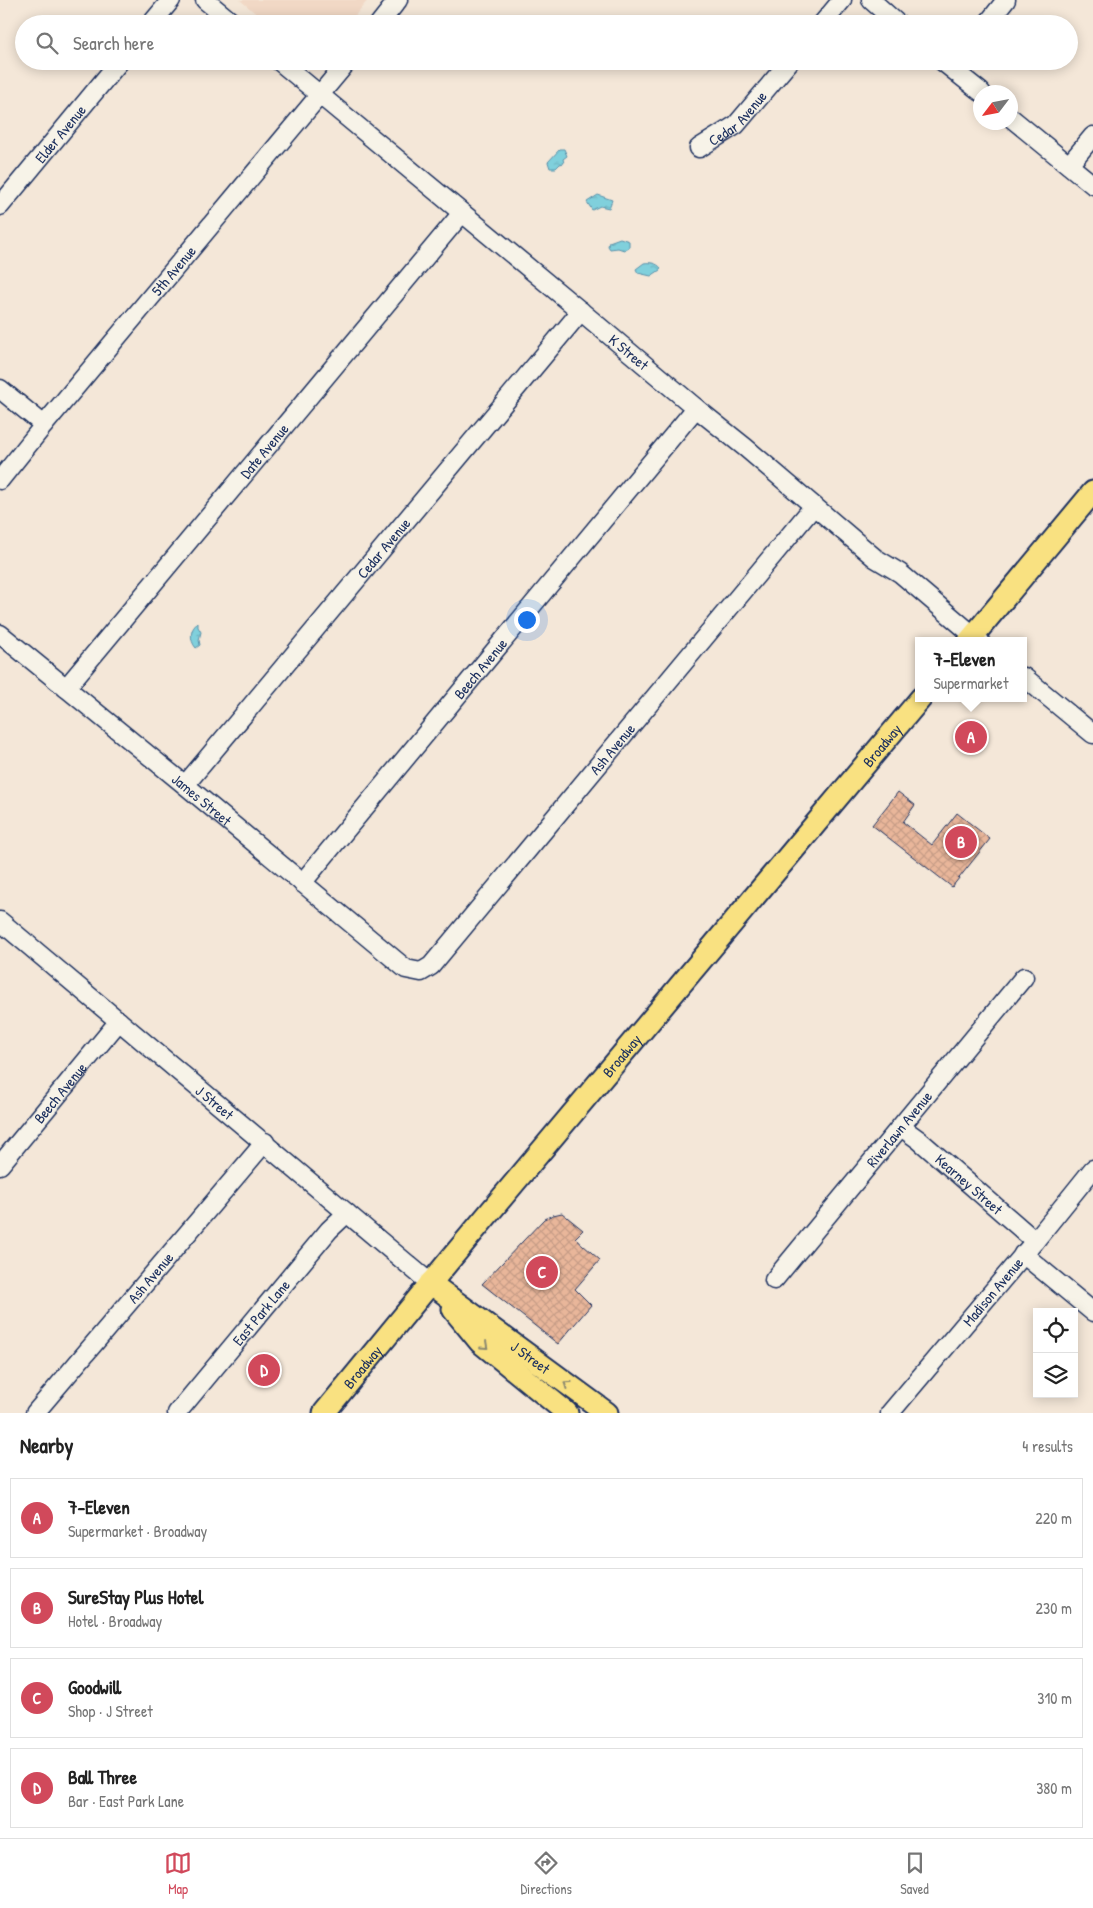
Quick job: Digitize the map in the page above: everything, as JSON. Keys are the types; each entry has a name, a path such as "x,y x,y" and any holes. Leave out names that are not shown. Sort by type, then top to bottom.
{"main road":[{"path":"976,637 1093,492"},
{"name":"Broadway","path":"324,1413 430,1282 918,702"},
{"name":"J Street","path":"430,1282 480,1342 567,1413"},
{"name":"J Street","path":"430,1282 607,1413"}],"street":[{"path":"158,15 171,0"},
{"path":"205,0 223,15"},
{"path":"386,15 398,0"},
{"path":"830,15 842,0"},
{"path":"871,0 888,15"},
{"path":"994,15 1006,0"},
{"name":"Elder Avenue","path":"0,206 113,70"},
{"name":"K Street","path":"290,70 746,448 875,558 900,573 972,637"},
{"name":"5th Avenue","path":"0,480 341,70"},
{"name":"Cedar Avenue","path":"699,148 736,125 782,70"},
{"path":"957,70 973,85"},
{"path":"1018,124 1093,185"},
{"path":"1069,165 1093,136"},
{"name":"Date Avenue","path":"66,688 462,213"},
{"name":"Cedar Avenue","path":"185,785 581,311"},
{"path":"0,388 44,425"},
{"name":"Beech Avenue","path":"302,883 696,408"},
{"name":"Ash Avenue","path":"402,966 415,972 421,972 431,966 814,506"},
{"name":"James Street","path":"0,634 402,966"},
{"path":"1027,679 1093,734"},
{"name":"J Street","path":"0,921 430,1282"},
{"name":"Riverlawn Avenue","path":"774,1280 1024,977"},
{"name":"Beech Avenue","path":"0,1165 119,1021"},
{"name":"Kearney Street","path":"901,1127 919,1140 1023,1229 1029,1247 1093,1312"},
{"name":"Ash Avenue","path":"35,1413 265,1142"},
{"name":"Madison Avenue","path":"890,1413 1093,1169"},
{"name":"East Park Lane","path":"177,1413 347,1212"}],"shaded area":[{"path":"240,0 368,0 356,15 258,15"}],"water":[{"path":"560,149 564,149 567,156 563,159 564,163 556,168 550,168 548,162"},
{"path":"598,195 612,200 609,208 600,206 592,210 587,202"},
{"path":"620,238 629,241 629,247 624,250 618,248 610,249 608,246 609,242"},
{"path":"644,263 653,263 661,268 651,276 638,273 636,269"},
{"path":"198,623 201,632 200,645 196,648 191,634 193,628"}],"building":[{"path":"898,792 915,805 903,822 932,845 957,813 990,839 952,887 872,825"},
{"path":"562,1213 583,1230 575,1238 600,1260 575,1289 591,1305 558,1344 482,1284 544,1219"}],"place":[{"name":"7-Eleven","path":"971,737"},
{"name":"SureStay Plus Hotel","path":"961,842"},
{"name":"Goodwill","path":"542,1272"},
{"name":"Ball Three","path":"264,1370"}]}
